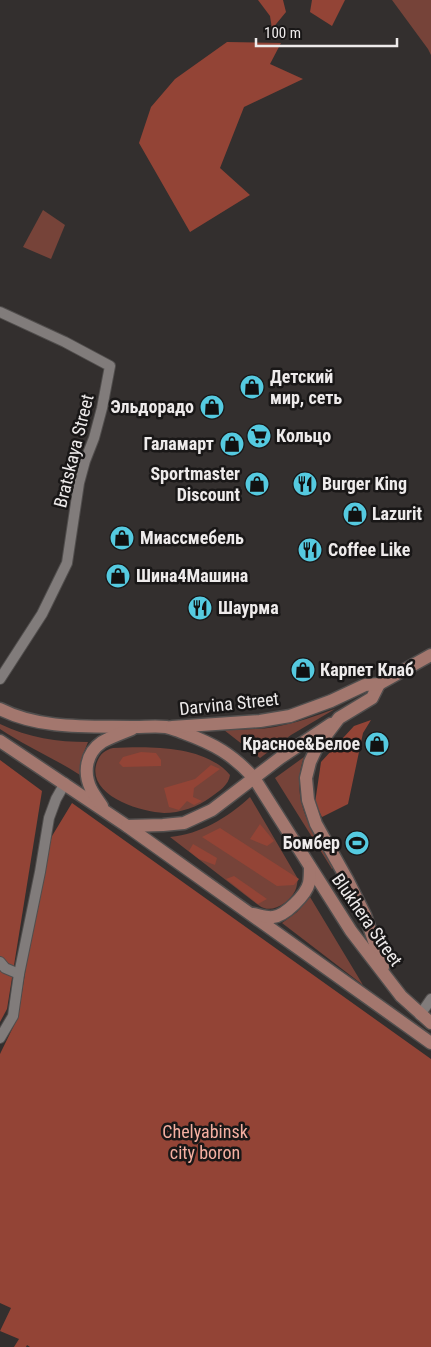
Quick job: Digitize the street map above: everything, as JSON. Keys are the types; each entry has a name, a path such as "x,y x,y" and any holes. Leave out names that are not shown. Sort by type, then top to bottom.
{"main road":[{"name":"Darvina Street","path":"167,727 260,721 290,716 331,701 365,685 379,684 431,655"},
{"name":"Darvina Street","path":"379,684 372,698 339,718 317,747 310,762 306,778 308,800 316,824 365,915 388,980"},
{"name":"Blukhera Street","path":"0,710 13,716 37,722 61,725 167,727 220,748 240,763 254,778 351,931 401,996 431,1023"},
{"path":"127,826 184,823 212,810 280,758 339,718"},
{"path":"105,811 90,788 86,771 88,759 92,751 102,742 136,727"},
{"path":"0,741 127,826 431,1043"},
{"path":"251,913 273,917 285,912 306,890 309,884 310,867"}],"street":[{"name":"Bratskaya Street","path":"0,312 66,342 110,366 102,408 79,484 66,563 42,614 0,679"},
{"path":"0,1038 12,1016 49,818 56,798 65,784"},
{"path":"0,962 5,968 19,974"},
{"path":"420,1015 431,999"}],"shaded area":[{"path":"392,0 431,0 431,55 428,49"},
{"path":"43,210 65,225 51,259 23,247"},
{"path":"335,709 291,735 260,758 224,730 275,727"},
{"path":"0,724 22,733 43,738 88,742 82,757 80,775 0,729"},
{"path":"113,748 176,749 206,758 219,765 230,775 225,785 217,793 200,804 176,812 154,812 117,800 99,784 95,774 97,762 103,753"},
{"path":"304,757 300,772 299,787 301,801 311,828 334,866 332,869 275,778"},
{"path":"250,797 298,879 296,890 290,898 282,905 268,909 260,906 170,837 203,829 213,824 232,812"},
{"path":"310,897 363,985 282,923 297,912"}],"green space":[{"path":"258,0 283,0 286,12 272,29 270,16"},
{"path":"312,0 345,0 332,26 310,12"},
{"path":"227,42 281,43 270,64 303,79 244,107 220,168 250,195 190,232 139,143 151,107 175,79"},
{"path":"371,720 363,733 348,804 322,817 315,803 321,762 354,726"},
{"path":"141,752 156,753 161,760 161,766 123,767 119,763 123,757"},
{"path":"0,760 42,791 7,1009 0,1022"},
{"path":"211,765 220,769 194,788 193,797 202,801 194,805 187,801 179,810 169,807 164,788 195,779"},
{"name":"Chelyabinsk city boron","path":"72,803 431,1059 431,1347 30,1347 27,1345 26,1347 14,1347 19,1339 0,1331 11,1308 0,1303 0,1054 18,1017 42,867 52,836"},
{"path":"260,824 274,841 267,846 250,839"},
{"path":"220,828 299,879 294,885 277,886 202,837"},
{"path":"193,844 217,858 215,865 199,859 189,851"},
{"path":"234,876 267,899 258,904 226,879"}],"place":[{"name":"Детский мир, сеть","path":"252,387"},
{"name":"Эльдорадо","path":"212,407"},
{"name":"Кольцо","path":"259,436"},
{"name":"Галамарт","path":"232,444"},
{"name":"Sportmaster Discount","path":"257,484"},
{"name":"Burger King","path":"305,484"},
{"name":"Lazurit","path":"355,514"},
{"name":"Миассмебель","path":"122,538"},
{"name":"Coffee Like","path":"310,550"},
{"name":"Шина4Машина","path":"118,576"},
{"name":"Шаурма","path":"200,608"},
{"name":"Карпет Клаб","path":"303,670"},
{"name":"Красное&Белое","path":"377,744"},
{"name":"Бомбер","path":"357,843"}]}
